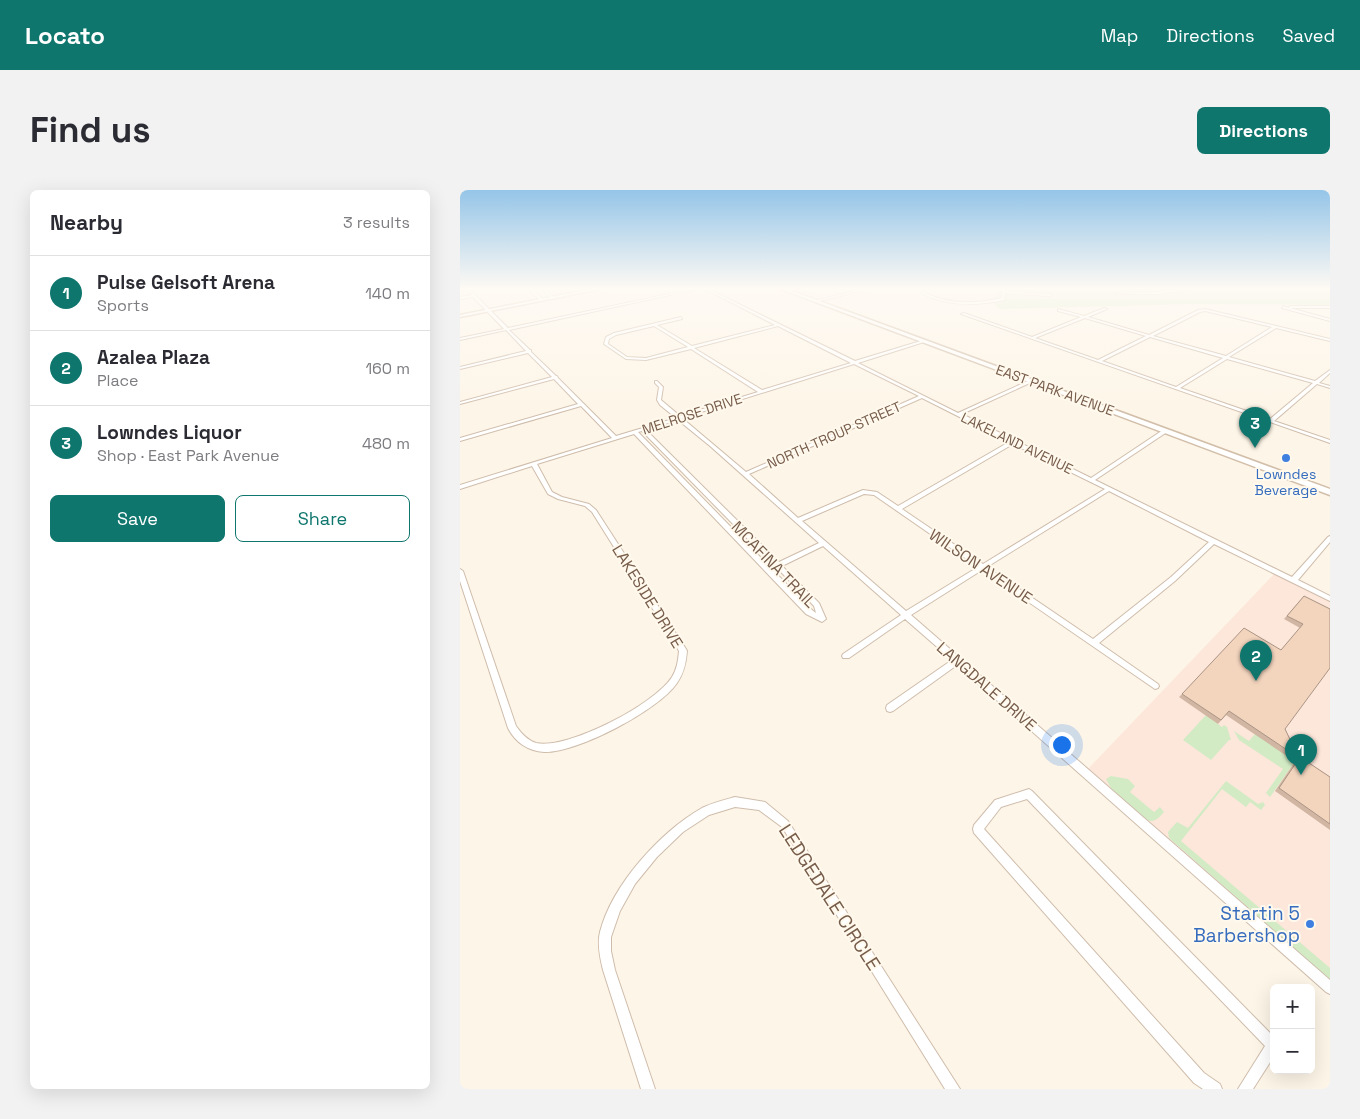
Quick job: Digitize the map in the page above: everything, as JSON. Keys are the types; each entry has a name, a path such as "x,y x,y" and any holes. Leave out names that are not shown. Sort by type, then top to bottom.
{"main road":[{"name":"EAST PARK AVENUE","path":"893,330 1330,492"}],"street":[{"path":"460,340 504,330"},
{"path":"509,330 615,438"},
{"path":"630,330 607,338 606,344 623,357 632,359 650,358 760,330"},
{"path":"663,330 762,392"},
{"name":"LAKELAND AVENUE","path":"789,330 1330,599"},
{"path":"1009,330 1330,442"},
{"path":"1032,338 1052,330"},
{"path":"1129,330 1330,388"},
{"path":"1099,361 1162,330"},
{"path":"1177,388 1269,330"},
{"path":"1287,330 1330,340"},
{"name":"MELROSE DRIVE","path":"460,487 923,341"},
{"path":"460,368 530,352"},
{"path":"1271,421 1317,384 1330,371"},
{"path":"460,403 556,377"},
{"path":"959,414 1031,381"},
{"name":"LANGDALE DRIVE","path":"656,382 662,391 659,397 660,402 694,429 1330,988"},
{"name":"NORTH TROUP STREET","path":"745,474 923,396"},
{"path":"460,440 582,404"},
{"name":"MCAFINA TRAIL","path":"635,432 809,612 822,619 817,605 643,430"},
{"path":"1092,480 1165,431"},
{"path":"899,508 1014,441"},
{"path":"650,448 659,445"},
{"path":"664,462 673,460"},
{"name":"LAKESIDE DRIVE","path":"460,570 512,728 524,743 546,748 571,744 658,698 676,681 683,664 683,651 613,538 590,507 550,493 534,464"},
{"path":"679,478 688,474"},
{"path":"846,656 907,616 921,604 1109,489"},
{"path":"695,494 704,491"},
{"name":"WILSON AVENUE","path":"798,520 863,492 875,493 1155,686"},
{"path":"712,512 721,508"},
{"path":"1293,581 1330,538"},
{"path":"1094,643 1173,579 1214,541"},
{"path":"768,570 824,543"},
{"path":"751,552 760,548"},
{"path":"790,593 800,588"},
{"path":"890,708 958,660"},
{"path":"1215,1089 1199,1078 978,830 998,803 1030,794 1273,1045 1245,1089"},
{"name":"LEDGEDALE CIRCLE","path":"648,1089 609,970 606,958 606,932 624,892 662,846 690,820 700,814 726,802 739,801 761,804 771,810 785,824 953,1089"}],"shaded area":[{"path":"1275,573 1330,601 1330,980 1088,769"}],"green space":[{"path":"1206,715 1222,727 1224,725 1227,727 1231,740 1211,760 1183,740"},
{"path":"1234,731 1249,741 1255,734 1296,760 1270,797 1266,793 1283,769 1239,740"},
{"path":"1111,776 1128,779 1135,786 1130,792 1154,812 1160,807 1164,812 1155,820 1146,820 1112,790 1106,779"},
{"path":"1226,781 1258,804 1263,802 1265,805 1261,810 1250,802 1246,807 1222,789 1181,841 1330,968 1330,980 1169,838 1168,832 1177,822 1188,828"}],"building":[{"path":"1304,596 1330,609 1330,668 1285,729 1299,758 1229,711 1221,720 1182,694 1244,628 1281,650 1303,624 1287,616"},
{"path":"1300,757 1330,777 1330,824 1279,788"}],"place":[{"name":"Lowndes Liquor","path":"1255,448"},
{"name":"Lowndes Beverage","path":"1286,458"},
{"name":"Azalea Plaza","path":"1256,681"},
{"name":"Pulse Gelsoft Arena","path":"1301,775"},
{"name":"Startin 5 Barbershop","path":"1310,924"}]}
